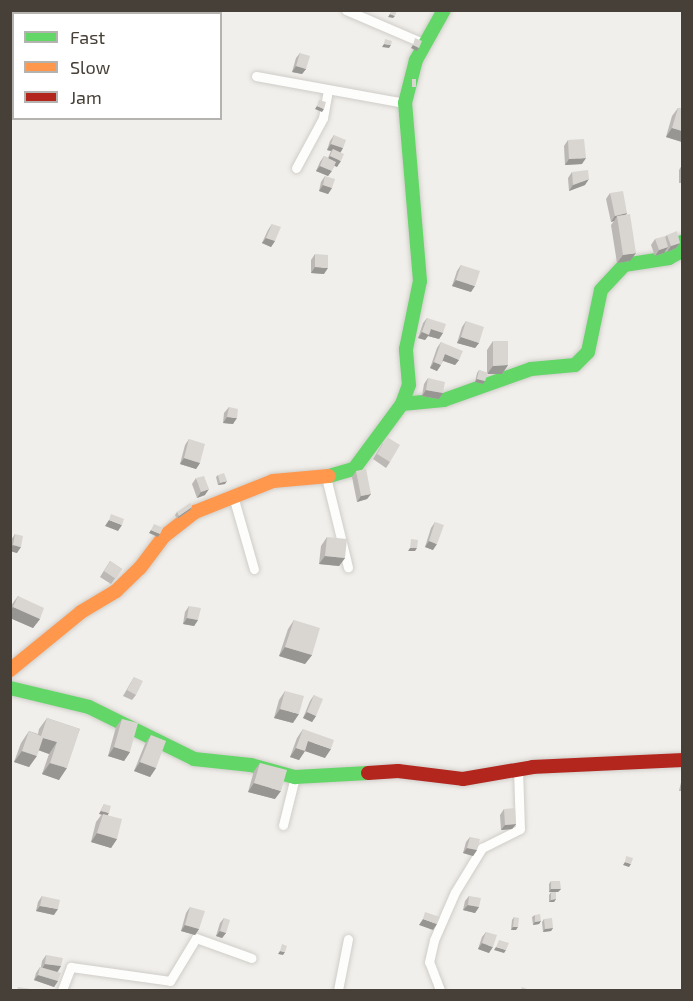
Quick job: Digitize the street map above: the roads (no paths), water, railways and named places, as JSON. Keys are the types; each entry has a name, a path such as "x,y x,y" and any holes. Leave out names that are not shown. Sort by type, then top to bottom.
{"street":[{"path":"346,10 423,43"},
{"path":"10,670 81,612 116,591 140,568 163,537 195,512 273,481 326,477 354,469 402,404 409,385 406,349 420,281 405,103 423,43 444,10"},
{"path":"256,76 405,103"},
{"path":"296,168 323,118 328,88"},
{"path":"402,404 444,400 531,369 575,365 588,352 601,290 624,265 669,258 678,253 682,242"},
{"path":"326,477 348,567"},
{"path":"233,496 254,569"},
{"path":"10,688 54,696 89,708 194,759 251,765 295,777 398,771 463,779 518,770 630,760 682,760"},
{"path":"440,990 429,962 434,939 455,892 482,848 520,829 518,770"},
{"path":"283,825 295,777"},
{"path":"62,990 71,967 170,981 196,938 252,958"},
{"path":"338,990 348,939"}]}
